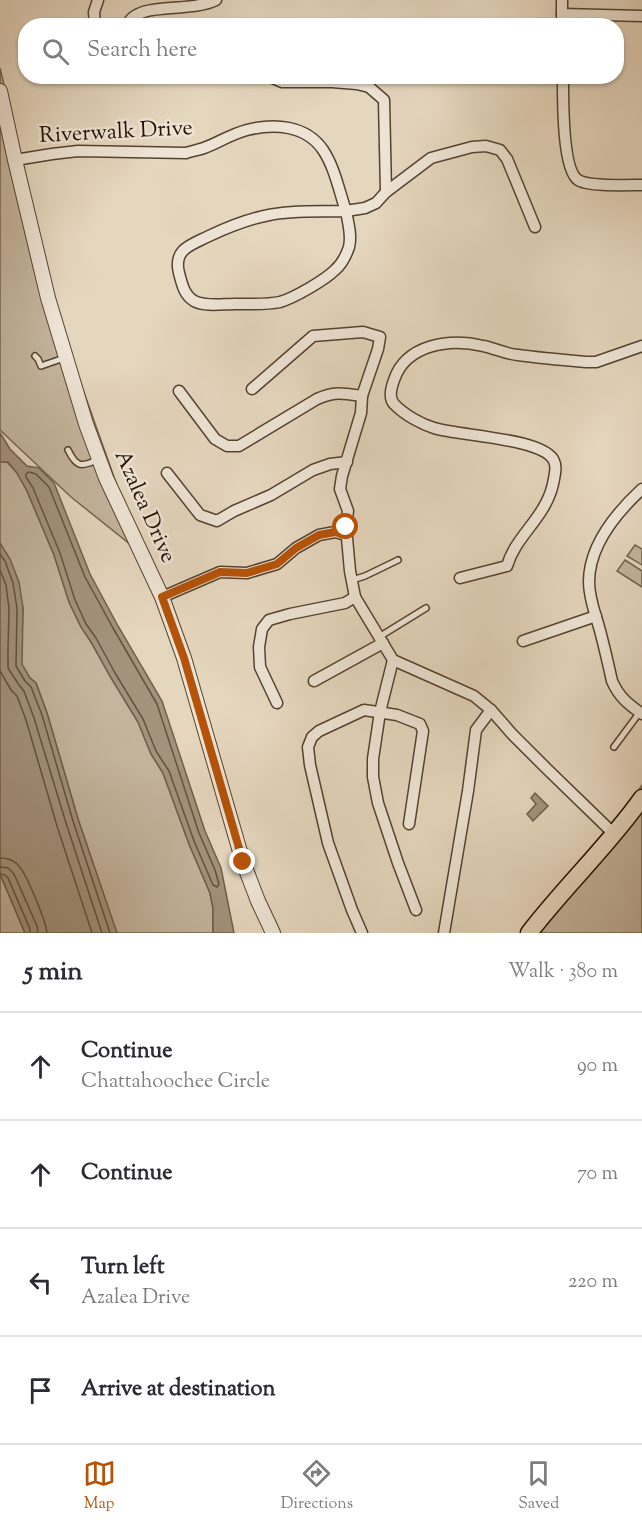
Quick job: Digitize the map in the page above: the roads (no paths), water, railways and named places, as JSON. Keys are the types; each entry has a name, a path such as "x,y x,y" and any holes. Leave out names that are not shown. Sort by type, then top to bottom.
{"main road":[{"path":"529,933 642,798"}],"street":[{"path":"94,18 98,0"},
{"path":"130,18 137,3 151,0 203,4 216,0"},
{"path":"562,7 642,16"},
{"path":"357,84 369,87 384,100 386,192"},
{"path":"563,84 563,117 573,176 579,181 589,183 642,185"},
{"name":"Azalea Drive","path":"0,90 48,298 86,424 106,478 162,597 184,658 243,862 273,933"},
{"name":"Riverwalk Drive","path":"15,160 78,151 186,153 247,130 286,127 306,134 322,149 329,161 346,211"},
{"path":"346,211 350,232 344,260 334,271 300,294 280,302 263,304 204,304 195,301 186,293 178,268 178,260 181,252 187,246 231,226 261,217 288,212 346,211 365,208 376,203 386,192 431,158 472,147 486,146 500,150 507,159 535,227"},
{"path":"252,390 313,336 363,332 380,337 362,396 361,413 340,489 348,511 346,535 355,597 393,660 474,696 491,710 512,734 614,834"},
{"path":"460,578 507,566 513,551 546,504 553,486 556,466 548,453 523,444 501,438 448,432 419,421 394,404 390,398 392,386 401,367 415,353 424,348 447,344 471,344 515,355 586,362 596,362 642,346"},
{"path":"179,391 214,439 227,446 239,446 329,394 342,392 362,396"},
{"path":"167,473 200,515 217,521 271,495 313,470 330,464 346,462"},
{"path":"641,712 628,705 612,681 589,583 594,553 607,529 642,489"},
{"path":"162,597 220,572 247,573 277,564 296,548 319,535 335,532 346,535"},
{"path":"277,703 260,667 259,647 262,629 269,621 290,614 345,603 355,597"},
{"path":"523,641 596,616"},
{"path":"314,681 381,640"},
{"path":"393,660 380,712 373,759 373,777 378,802 416,910"},
{"path":"362,933 328,843 310,765 308,747 312,737 319,731 364,710 397,715 420,724 423,731 409,824"},
{"path":"444,933 476,730 491,710"}],"lane":[{"path":"34,356 41,366 66,357"},
{"path":"68,450 74,461 79,464 87,465 99,459"},
{"path":"352,580 398,560"},
{"path":"381,640 426,608"},
{"path":"614,747 641,712"}],"water":[{"path":"0,433 10,449 27,466 39,468 54,483 90,574 162,701 205,831 221,868 234,933 213,933 213,908 210,893 163,773 151,754 138,722 81,627 69,602 54,555 27,491 8,462 0,462"},
{"path":"0,543 10,559 19,582 23,608 22,664 30,678 36,683 47,713 78,819 117,933 25,933 0,874"},
{"path":"535,793 548,806 533,821 527,814 536,804 531,798"}]}
